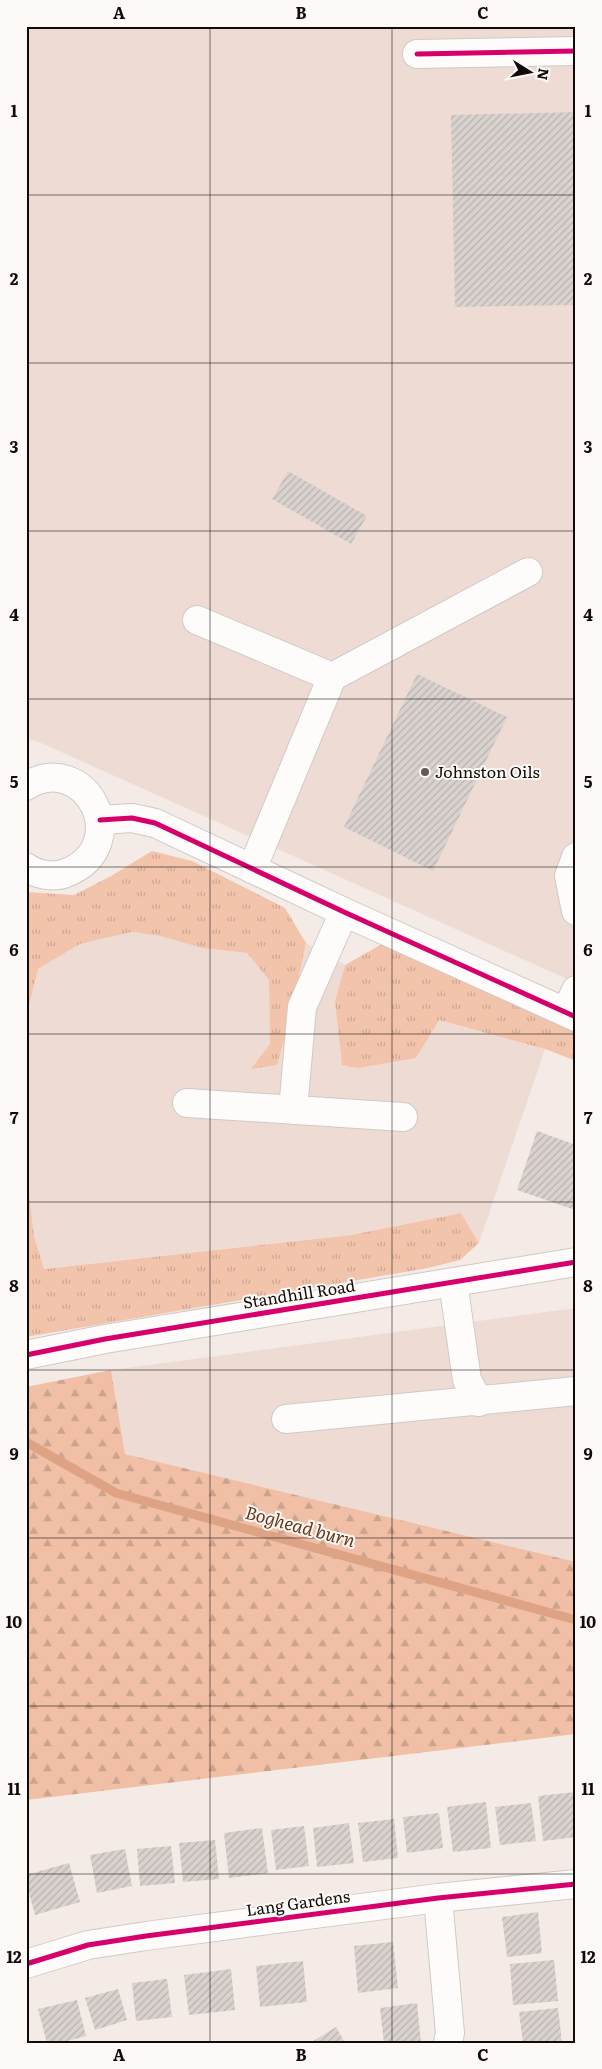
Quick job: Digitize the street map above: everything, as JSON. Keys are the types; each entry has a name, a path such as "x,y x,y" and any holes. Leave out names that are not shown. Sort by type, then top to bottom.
{"street":[{"path":"417,54 576,51"},
{"path":"252,869 332,677 528,572"},
{"path":"197,620 332,677"},
{"path":"26,786 49,778 65,780 79,787 91,798 100,820 97,846 90,857 78,868 63,874 47,875 32,871 26,867"},
{"path":"100,820 132,818 155,824 344,912 572,1006"},
{"path":"576,857 569,876 576,911"},
{"path":"293,1110 302,1007 344,912"},
{"path":"187,1103 403,1118"},
{"name":"Standhill Road","path":"26,1355 105,1338 576,1262"},
{"path":"453,1282 467,1380 479,1402"},
{"path":"286,1419 479,1402 576,1391"},
{"name":"Lang Gardens","path":"26,1964 88,1945 136,1937 438,1898 576,1884"},
{"path":"438,1898 450,2033 448,2043"}],"shaded area":[{"path":"26,26 576,26 576,983 41,743 26,738"},
{"path":"132,932 160,936 202,948 247,953 269,979 270,1043 291,1015 306,943 345,965 335,1001 416,1058 438,1020 545,1049 479,1243 461,1213 351,1235 43,1269 34,1236 26,1167 28,1010 38,969 80,944"},
{"path":"576,1308 576,1562 125,1454 111,1370"}],"green space":[{"path":"152,851 192,861 285,908 306,943 291,1015 277,1065 251,1069 270,1044 269,980 247,953 202,948 160,936 132,932 80,944 38,969 28,1010 26,1117 26,892 74,895 111,876"},
{"path":"382,944 576,1032 576,1061 545,1049 439,1020 416,1058 358,1068 342,1065 335,1001 345,965"},
{"path":"26,1167 34,1236 44,1269 351,1235 461,1213 479,1243 460,1260 428,1268 26,1337"},
{"path":"111,1370 125,1454 576,1562 576,1734 26,1800 26,1387"}],"building":[{"path":"576,112 576,305 455,307 451,115"},
{"path":"288,471 367,516 351,544 272,499"},
{"name":"Johnston Oils","path":"417,674 507,717 433,871 344,827"},
{"path":"537,1131 576,1145 576,1171 572,1181 576,1182 575,1210 517,1190"},
{"path":"576,1792 576,1837 543,1841 538,1796"},
{"path":"486,1802 491,1848 453,1852 447,1807"},
{"path":"531,1803 536,1841 500,1845 495,1807"},
{"path":"439,1813 443,1848 407,1853 403,1817"},
{"path":"394,1819 398,1858 363,1862 358,1823"},
{"path":"349,1823 354,1863 317,1867 313,1828"},
{"path":"304,1826 309,1866 276,1870 271,1830"},
{"path":"262,1828 268,1873 229,1878 224,1833"},
{"path":"215,1840 219,1879 183,1882 179,1843"},
{"path":"171,1846 175,1883 140,1886 137,1849"},
{"path":"125,1849 132,1886 97,1893 90,1855"},
{"path":"69,1863 80,1902 35,1915 26,1882 26,1875"},
{"path":"538,1912 542,1953 507,1957 502,1917"},
{"path":"393,1942 398,1988 358,1993 354,1946"},
{"path":"554,1960 558,2001 513,2005 510,1964"},
{"path":"303,1961 307,2002 260,2007 256,1966"},
{"path":"231,1969 235,2010 189,2015 184,1975"},
{"path":"167,1979 172,2017 136,2021 132,1983"},
{"path":"118,1989 127,2020 95,2030 85,1998"},
{"path":"77,2000 86,2036 60,2043 47,2043 38,2009"},
{"path":"417,2003 421,2043 384,2043 380,2008"},
{"path":"558,2008 562,2043 523,2043 519,2012"},
{"path":"336,2027 345,2043 310,2043 315,2040"}],"waterway":[{"name":"Boghead burn","path":"26,1442 116,1493 576,1620"}],"cycle path":[{"path":"417,54 576,51"},
{"path":"100,820 132,818 155,823 344,912 576,1017"},
{"path":"26,1355 105,1339 576,1262"},
{"path":"26,1964 88,1945 146,1936 438,1898 576,1884"}],"place":[{"name":"Johnston Oils","path":"425,772"}]}
